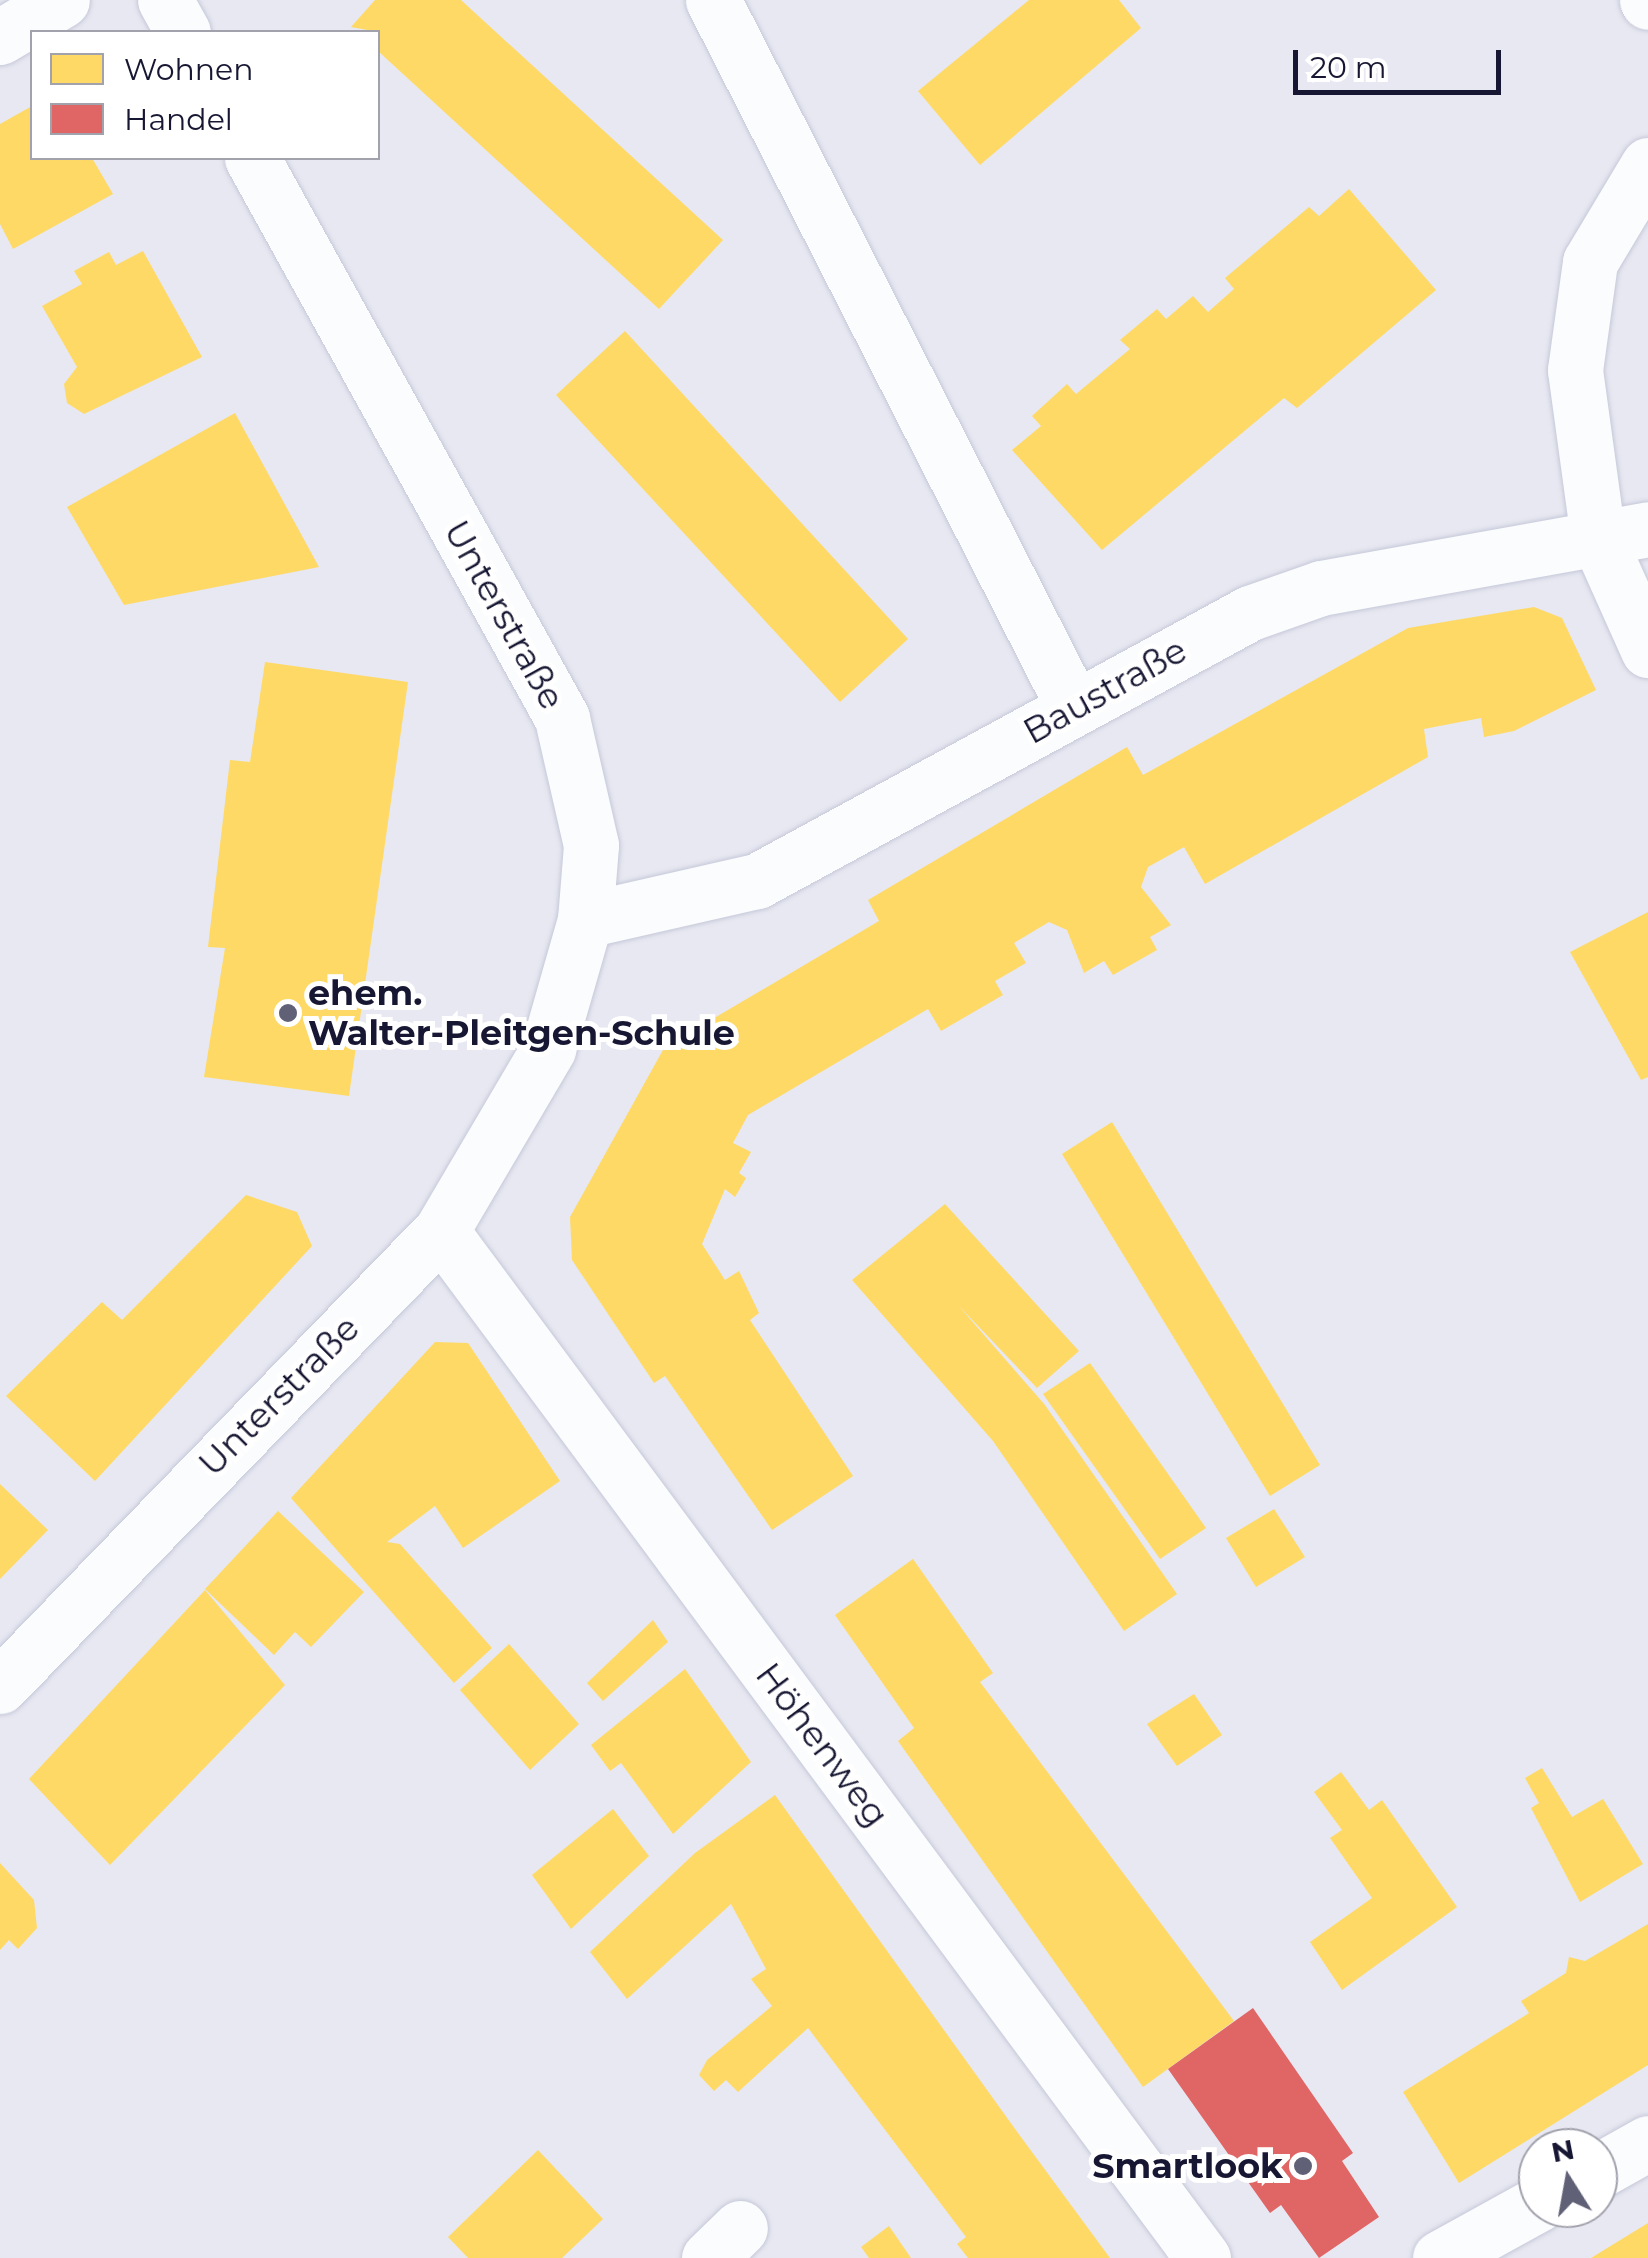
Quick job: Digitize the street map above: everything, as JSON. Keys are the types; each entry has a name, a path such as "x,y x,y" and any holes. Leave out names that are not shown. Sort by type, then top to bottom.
{"street":[{"path":"0,37 62,0"},
{"path":"165,0 182,30"},
{"path":"713,0 1074,708"},
{"name":"Unterstraße","path":"0,1686 441,1231 548,1049 585,920 591,846 562,718 253,160"},
{"path":"1648,164 1590,262 1575,370 1623,534 1648,650"},
{"name":"Baustraße","path":"585,920 756,882 1250,612 1321,588 1623,534"},
{"name":"Höhenweg","path":"441,1231 1203,2258"},
{"path":"1618,2160 1648,2143"},
{"path":"1440,2258 1518,2215"}],"building: Wohnen":[{"path":"375,0 461,0 723,240 659,309 380,53 380,30 351,27"},
{"path":"1029,0 1119,0 1141,28 980,165 918,91"},
{"path":"30,107 30,160 93,160 113,194 13,249 0,224 0,124"},
{"path":"1349,189 1436,290 1297,408 1284,398 1102,550 1012,450 1041,426 1032,416 1067,384 1076,394 1130,349 1120,340 1157,309 1166,319 1193,296 1208,312 1234,289 1225,278 1309,207 1319,216"},
{"path":"143,251 202,357 84,414 67,403 64,384 77,367 42,306 82,284 74,271 109,252 116,265"},
{"path":"625,331 908,639 840,702 556,395"},
{"path":"235,413 319,567 124,605 67,507"},
{"path":"1534,607 1562,618 1596,690 1514,731 1484,737 1481,718 1424,729 1428,757 1205,884 1184,847 1148,867 1141,887 1171,925 1150,937 1157,950 1113,975 1104,961 1084,973 1067,930 1049,922 1014,943 1026,963 995,981 1003,995 941,1031 928,1009 748,1115 733,1143 751,1152 739,1173 746,1178 735,1197 725,1189 702,1244 725,1280 739,1271 759,1313 750,1320 853,1476 772,1530 665,1376 654,1383 572,1260 570,1217 673,1032 682,1037 879,921 868,900 1127,747 1143,775 1408,628"},
{"path":"265,662 408,682 349,1096 204,1077 225,948 208,947 230,760 250,762"},
{"path":"1648,912 1648,1077 1641,1080 1570,952"},
{"path":"1112,1122 1320,1465 1270,1496 1062,1154"},
{"path":"246,1195 297,1212 312,1246 95,1481 6,1396 102,1302 122,1320"},
{"path":"945,1204 1079,1351 1037,1388 958,1305 1045,1405 1177,1594 1124,1631 993,1441 852,1280"},
{"path":"435,1342 468,1343 560,1481 463,1548 435,1506 387,1542 400,1544 492,1648 454,1683 291,1498"},
{"path":"1090,1363 1206,1528 1160,1559 1043,1394"},
{"path":"0,1484 48,1530 0,1579"},
{"path":"1274,1509 1305,1557 1256,1587 1226,1538"},
{"path":"278,1511 364,1592 311,1647 295,1632 274,1655 205,1589"},
{"path":"913,1559 993,1673 980,1682 1234,2021 1143,2087 898,1741 914,1728 835,1615"},
{"path":"205,1590 285,1685 110,1865 29,1779"},
{"path":"653,1620 668,1642 603,1701 587,1683"},
{"path":"509,1644 579,1724 530,1770 460,1690"},
{"path":"685,1669 751,1762 673,1834 621,1763 610,1771 591,1745"},
{"path":"1194,1694 1222,1735 1177,1766 1147,1724"},
{"path":"1542,1768 1572,1817 1603,1799 1643,1864 1580,1902 1531,1808 1539,1803 1525,1778"},
{"path":"1341,1772 1369,1810 1382,1800 1457,1907 1342,1990 1310,1942 1372,1898 1330,1838 1342,1830 1314,1792"},
{"path":"775,1795 1110,2258 968,2258 957,2244 966,2237 808,2028 738,2092 726,2080 714,2091 699,2075 707,2060 772,2006 751,1979 766,1969 731,1904 627,1999 590,1952 695,1853"},
{"path":"613,1809 649,1856 571,1929 532,1875"},
{"path":"0,1863 34,1900 37,1928 18,1949 9,1940 0,1950"},
{"path":"1648,1924 1648,2065 1547,2128 1518,2128 1518,2146 1459,2183 1403,2092 1529,2013 1521,2001 1566,1973 1569,1957 1585,1961"},
{"path":"538,2150 603,2219 562,2258 468,2258 448,2237"},
{"path":"1648,2223 1648,2258 1591,2258"},
{"path":"889,2226 911,2258 869,2258 861,2247"}],"building: Handel":[{"path":"1253,2008 1353,2153 1342,2161 1379,2217 1319,2258 1281,2205 1270,2213 1168,2069"}],"place":[{"name":"ehem. Walter-Pleitgen-Schule","path":"288,1013"},
{"name":"Smartlook","path":"1303,2166"}]}
